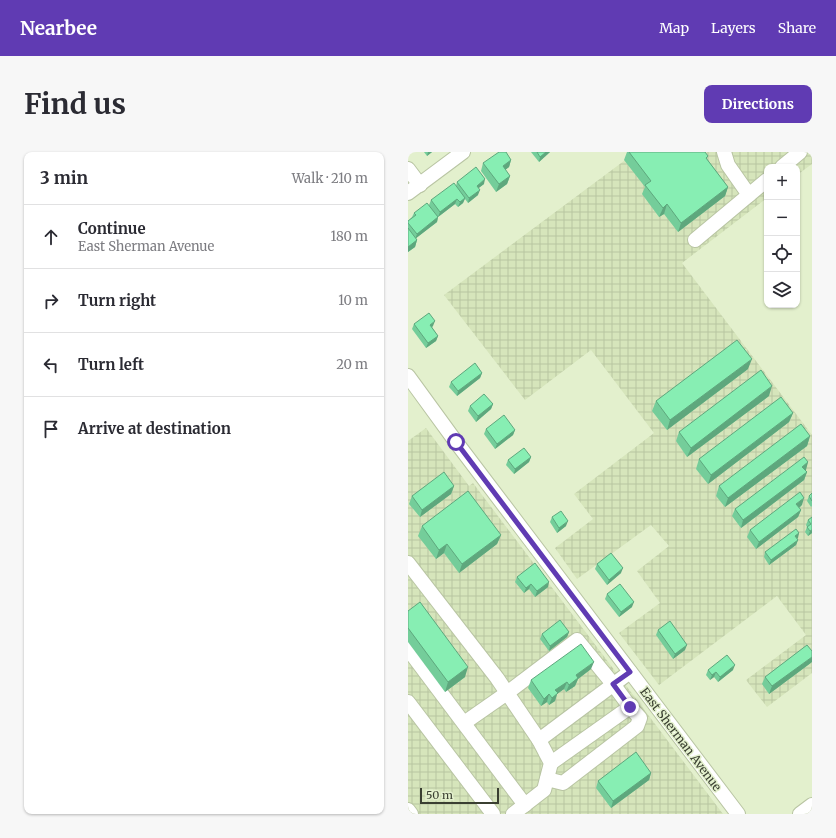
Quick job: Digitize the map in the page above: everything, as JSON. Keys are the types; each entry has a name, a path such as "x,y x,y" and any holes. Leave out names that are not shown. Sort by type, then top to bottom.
{"street":[{"path":"408,193 463,152"},
{"path":"724,152 728,165 749,195"},
{"path":"786,164 800,152"},
{"path":"408,169 420,185"},
{"path":"696,240 764,182"},
{"name":"East Sherman Avenue","path":"408,376 456,442 738,814"},
{"path":"408,563 497,678 540,740 551,763 544,790 518,811 464,723 408,649"},
{"path":"464,723 507,693 577,640 640,718 638,726 563,783 547,779"},
{"path":"540,740 630,672"},
{"path":"408,702 493,814"},
{"path":"551,763 630,707"},
{"path":"800,814 812,805"},
{"path":"408,810 411,814"}],"shaded area":[{"path":"636,152 812,152 812,164 800,173 800,164 764,164 764,200 682,263 812,435 812,673 767,707 746,680 806,635 777,596 659,685 619,633 660,603 637,571 669,546 651,525 577,579 555,548 593,519 574,494 654,433 591,350 525,400 444,295"},
{"path":"426,428 469,486 473,483 723,814 408,814 408,441"}],"building":[{"path":"499,152 506,152 511,160 503,166 510,176 499,184 483,163"},
{"path":"537,152 546,152 540,157"},
{"path":"629,152 705,152 708,156 706,158 728,187 681,223 667,204 663,208 645,185 651,181"},
{"path":"476,167 485,179 477,186 480,190 469,198 457,182"},
{"path":"454,183 465,198 460,202 457,199 440,212 431,200"},
{"path":"427,203 438,217 417,234 408,221 416,215 414,213"},
{"path":"408,228 417,240 408,247"},
{"path":"429,313 435,321 430,325 438,336 428,343 414,324"},
{"path":"737,340 752,359 670,420 656,401"},
{"path":"475,363 482,373 458,391 451,382"},
{"path":"761,370 772,386 691,448 679,432"},
{"path":"484,394 493,404 478,416 470,406"},
{"path":"781,397 793,413 711,475 699,459"},
{"path":"504,415 515,430 497,444 486,429"},
{"path":"801,424 810,436 728,498 719,486"},
{"path":"524,448 531,457 515,469 508,460"},
{"path":"804,457 808,462 802,467 807,472 743,520 735,509"},
{"path":"444,472 454,486 422,510 412,496"},
{"path":"468,491 501,535 462,564 447,544 439,550 422,526"},
{"path":"800,492 804,498 796,504 801,510 759,542 750,530"},
{"path":"812,493 812,501 809,496"},
{"path":"561,511 568,521 559,528 552,517"},
{"path":"812,517 812,530 810,531 807,527 811,524 808,520"},
{"path":"796,529 799,533 795,536 798,540 771,560 765,552"},
{"path":"611,553 623,568 609,580 597,564"},
{"path":"535,563 549,582 537,591 531,584 526,588 517,577"},
{"path":"620,584 634,602 621,612 607,594"},
{"path":"420,602 468,667 448,682 408,628 408,611"},
{"path":"560,620 569,632 550,646 542,634"},
{"path":"670,621 687,645 675,654 658,630"},
{"path":"581,644 594,662 576,675 578,678 569,685 567,682 555,690 558,693 552,698 549,694 544,699 531,680"},
{"path":"807,645 812,651 812,657 772,686 765,677"},
{"path":"727,655 735,665 720,677 716,672 712,675 708,670"},
{"path":"636,752 651,773 613,801 598,781"}],"route":[{"path":"456,442 630,672 613,684 630,707"}]}
